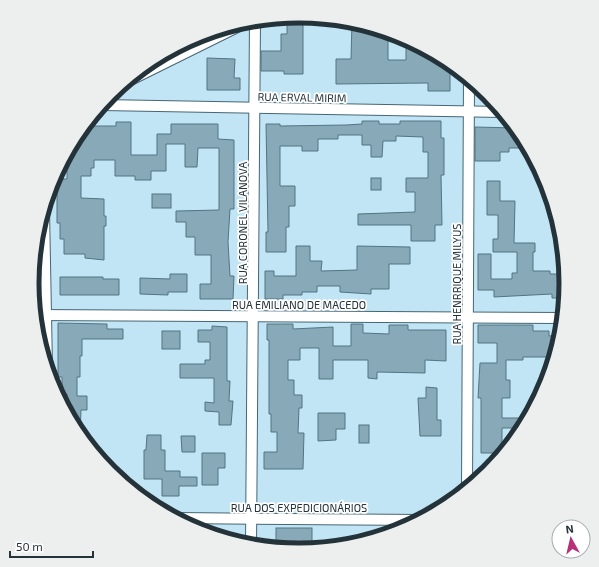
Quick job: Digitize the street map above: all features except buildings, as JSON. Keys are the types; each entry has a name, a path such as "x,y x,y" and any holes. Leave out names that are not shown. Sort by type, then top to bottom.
{"main road":[{"path":"164,61 203,42"}],"street":[{"name":"RUA CORONEL VILANOVA","path":"251,539 255,27"},
{"name":"RUA HENRRIQUE MILYUS","path":"467,482 469,87"},
{"name":"RUA ERVAL MIRIM","path":"110,105 255,109 495,112"},
{"path":"45,231 47,347"},
{"name":"RUA EMILIANO DE MACEDO","path":"41,315 558,318"},
{"name":"RUA DOS EXPEDICIONÁRIOS","path":"186,518 409,520"}]}
